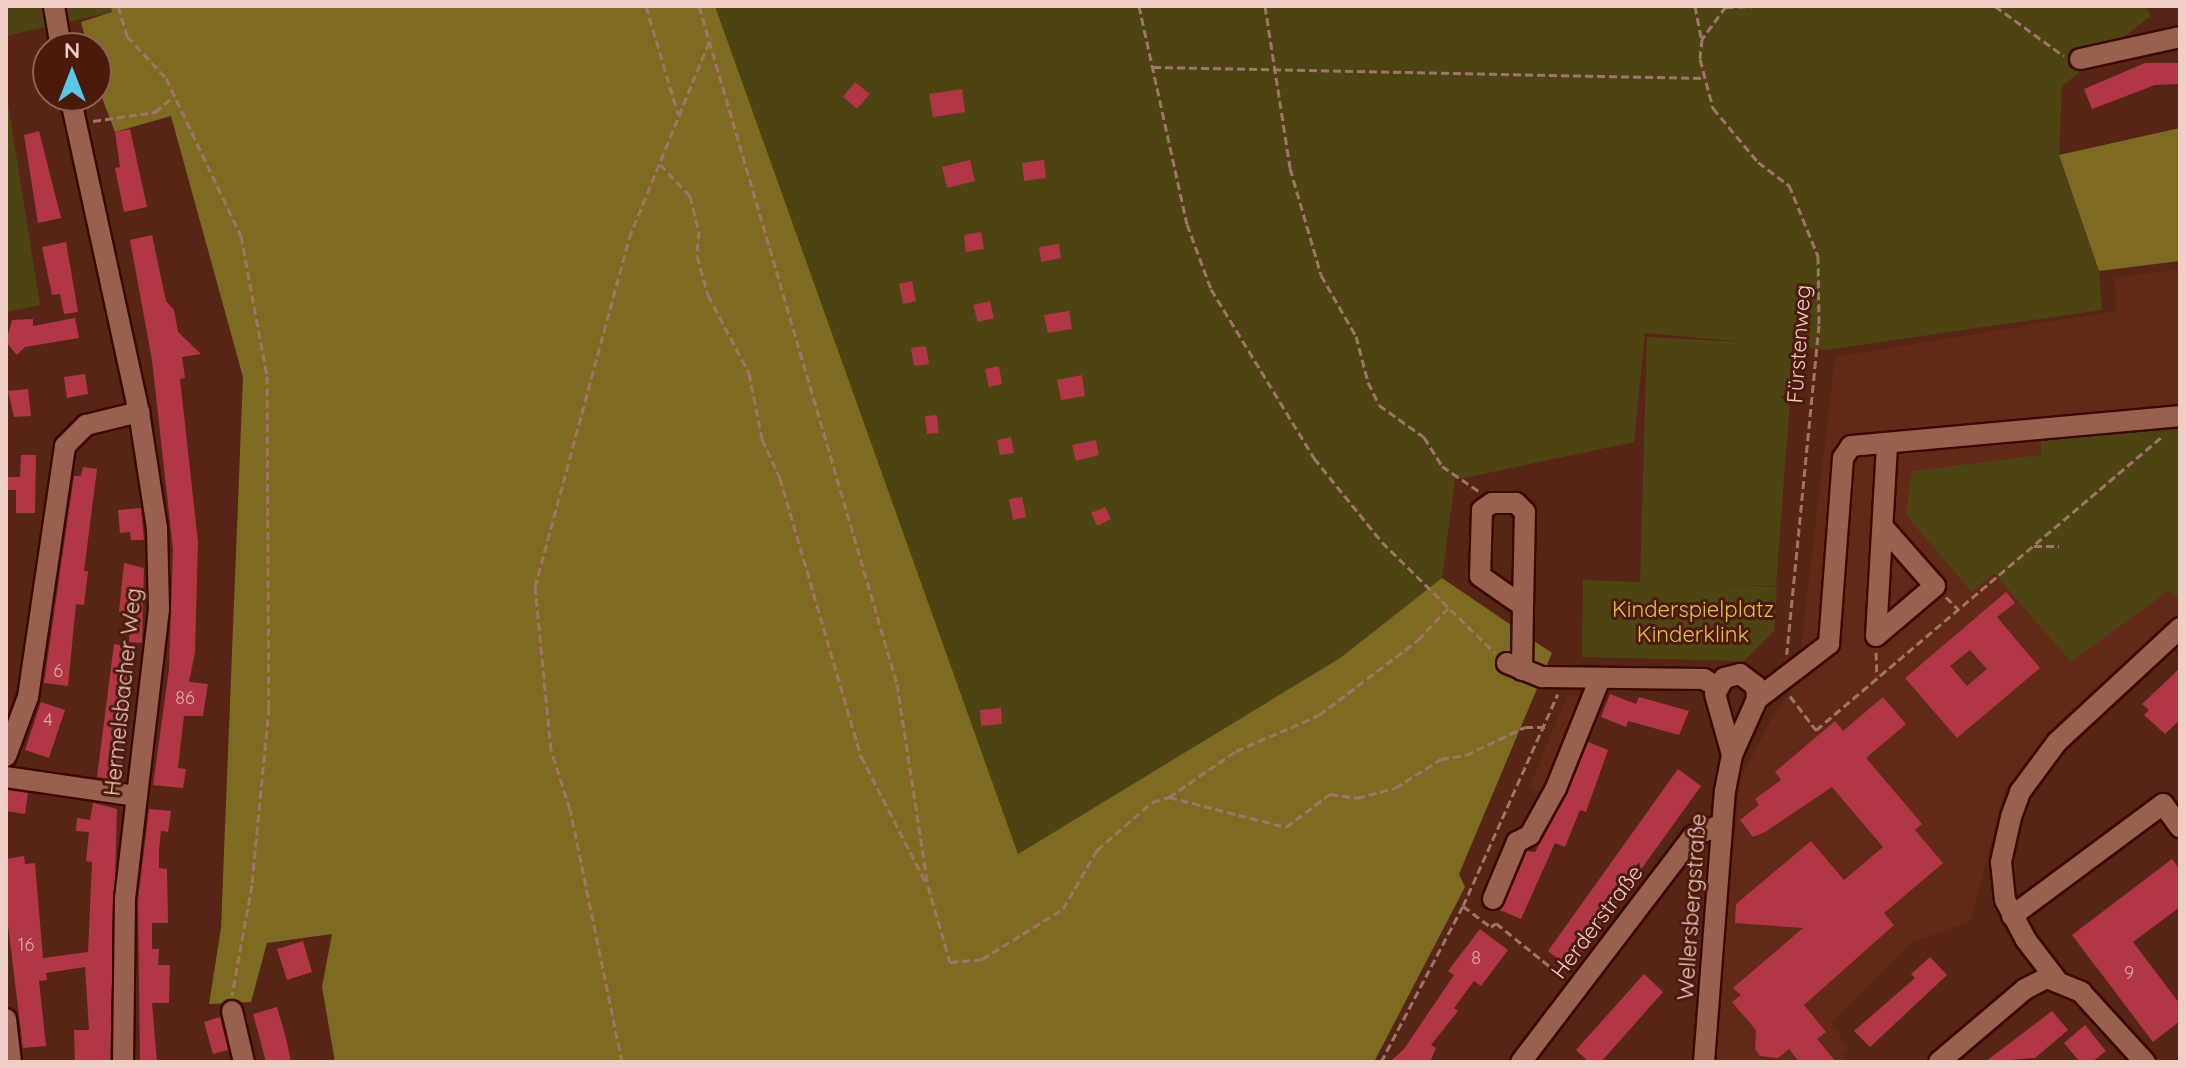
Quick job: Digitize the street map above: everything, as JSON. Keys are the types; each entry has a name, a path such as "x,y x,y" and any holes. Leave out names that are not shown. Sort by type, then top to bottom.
{"street":[{"path":"54,6 58,32"},
{"path":"2080,59 2180,37"},
{"name":"Hermelsbacher Weg","path":"74,112 139,412 157,528 159,609 125,899 123,1062"},
{"path":"6,756 28,697 65,446 86,425 139,412"},
{"path":"1523,606 1480,576 1482,510 1492,503 1516,503 1525,512 1523,606 1514,666 1563,679 1704,679 1717,687 1732,675 1746,676 1756,686 1757,699 1783,688 1829,644 1846,450 1887,443 2174,424"},
{"path":"1876,636 1887,443"},
{"path":"1876,636 1935,586 1884,528"},
{"path":"2145,1062 2081,992 2056,979 2012,916 2001,862 2020,792 2057,742 2180,628"},
{"path":"1493,899 1517,842 1530,835 1556,788 1599,681"},
{"name":"Wellersbergstraße","path":"1717,687 1716,701 1732,755"},
{"name":"Wellersbergstraße","path":"1704,1062 1722,824 1732,755 1757,699"},
{"path":"6,777 136,796"},
{"path":"2012,916 2163,804 2180,827"},
{"name":"Herderstraße","path":"1521,1062 1693,836 1722,824"},
{"path":"1939,1062 2025,989 2056,979"},
{"path":"232,1011 244,1062"},
{"path":"6,1019 11,1062"}],"path":[{"path":"118,6 127,36 166,78 241,236 267,376 269,707 252,885 232,979 232,1011"},
{"path":"646,6 679,116"},
{"path":"699,6 711,37 747,180 897,684 928,886 950,962 982,959 1063,909 1097,850 1152,802 1169,797 1236,751 1319,715 1418,640 1448,608"},
{"path":"1139,6 1187,224 1211,289 1314,458 1382,542 1448,608 1514,666"},
{"path":"1265,6 1290,168 1321,275 1352,328 1379,405 1424,437 1442,466 1492,503"},
{"name":"Fürstenweg","path":"1695,6 1705,78 1713,108 1758,162 1789,185 1818,256 1818,341 1783,688"},
{"path":"1702,39 1726,7 1754,6"},
{"path":"1995,6 2063,55 2080,59"},
{"path":"621,1062 570,809 551,750 535,587 629,238 711,37"},
{"path":"1153,67 1705,78"},
{"path":"77,124 155,112 174,96"},
{"path":"660,164 690,196 699,231 697,256 708,295 749,373 762,439 780,478 861,756 928,886"},
{"path":"1783,688 1816,730 2174,424"},
{"path":"2034,546 2059,546"},
{"path":"1876,636 1877,679"},
{"path":"1381,1062 1463,906 1545,727 1563,679"},
{"path":"1169,797 1286,827 1330,794 1357,798 1395,788 1441,759 1466,755 1525,727 1545,727"},
{"path":"1463,906 1491,927 1496,923 1577,989"}],"shaded area":[{"path":"111,6 715,6 1018,854 1340,658 1442,578 1552,653 1459,874 1465,887 1374,1062 335,1062 322,987 332,934 267,943 251,1002 209,1004 221,928 243,377 171,116 115,132 107,112 112,112 112,32 84,32 81,22 112,12"},
{"path":"2180,128 2180,261 2099,271 2059,155"},
{"path":"2180,269 2180,630 2005,788 1971,921 1910,943 1831,1022 1848,1049 1842,1055 1848,1062 1714,1062 1740,780 1773,716 1797,683 1835,357 2117,311 2114,278"},
{"path":"1568,694 1584,700 1544,794 1529,788"}],"green space":[{"path":"6,6 111,6 113,12 6,36"},
{"name":"Kinderspielplatz Kinderklink","path":"715,6 2145,6 2151,16 2062,86 2059,155 2099,271 2102,310 1826,350 1794,346 1776,586 1711,584 1777,587 1774,631 1744,661 1582,657 1583,580 1640,582 1647,337 1746,342 1645,333 1634,442 1455,480 1442,578 1340,658 1018,854"},
{"path":"6,91 40,305 6,312"},
{"path":"2158,427 2180,430 2180,600 2168,591 2071,662 1994,573 1972,592 1906,515 1912,471 2041,455 2041,441"}],"building":[{"path":"2145,63 2180,63 2180,84 2155,85 2092,109 2084,89"},
{"path":"855,82 870,94 857,109 843,97"},
{"path":"962,89 965,112 933,117 929,94"},
{"path":"130,129 147,207 124,212 115,168 120,167 115,132"},
{"path":"39,131 61,218 38,223 24,135"},
{"path":"970,160 975,181 947,188 942,167"},
{"path":"1044,160 1046,178 1024,181 1022,163"},
{"path":"981,232 984,249 966,252 964,235"},
{"path":"152,235 166,301 174,310 178,332 201,354 182,357 185,378 180,379 198,542 195,652 189,682 208,684 203,716 184,716 178,768 186,769 183,788 153,785 169,669 173,549 152,360 130,240"},
{"path":"66,242 78,312 64,314 60,294 52,295 42,247"},
{"path":"1059,244 1061,258 1041,262 1039,247"},
{"path":"912,281 916,301 903,304 899,284"},
{"path":"990,301 994,318 978,322 973,305"},
{"path":"1069,311 1072,329 1048,333 1044,315"},
{"path":"75,318 79,338 25,347 17,355 6,342 12,320 33,319 33,326"},
{"path":"926,346 929,364 914,366 911,348"},
{"path":"999,366 1002,384 989,387 985,369"},
{"path":"85,374 88,394 67,398 64,377"},
{"path":"1082,375 1085,396 1061,400 1057,380"},
{"path":"28,389 31,416 14,417 8,391"},
{"path":"937,415 939,433 927,434 925,416"},
{"path":"1011,437 1014,453 1000,455 997,440"},
{"path":"1096,440 1099,455 1076,461 1072,445"},
{"path":"21,455 36,455 35,513 16,513 16,490 7,490 7,477 20,477"},
{"path":"83,467 97,469 84,571 88,571 84,605 76,604 68,686 44,683 74,476 81,476"},
{"path":"1022,497 1026,517 1013,520 1009,499"},
{"path":"1105,507 1111,519 1097,526 1091,513"},
{"path":"141,508 144,540 131,540 130,532 120,533 118,510"},
{"path":"124,563 144,568 142,643 129,642 131,616 119,612"},
{"path":"2006,592 2015,603 1997,617 2040,668 1957,738 1905,678","holes":["1970,650 1987,669 1967,686 1950,666"]},
{"path":"114,644 133,647 120,780 97,777"},
{"path":"2180,668 2180,720 2165,734 2144,715 2149,710 2142,704"},
{"path":"1610,694 1636,704 1639,697 1689,711 1679,735 1628,721 1626,727 1601,717"},
{"path":"1883,697 1906,724 1866,758 1922,824 1915,830 1943,863 1884,913 1894,925 1804,1005 1826,1032 1817,1039 1836,1062 1799,1062 1789,1049 1778,1058 1760,1056 1755,1049 1756,1030 1732,1002 1741,995 1733,988 1803,928 1735,923 1736,904 1811,841 1844,880 1883,847 1832,787 1753,837 1740,820 1759,805 1755,799 1781,780 1775,772 1835,721 1843,731"},
{"path":"41,702 65,710 49,758 25,750"},
{"path":"1001,708 1002,724 981,726 980,710"},
{"path":"1588,742 1608,750 1586,812 1580,810 1565,847 1555,843 1521,919 1500,910 1527,851 1535,852 1567,794"},
{"path":"1678,769 1701,786 1570,968 1548,951"},
{"path":"7,790 28,793 25,814 6,811"},
{"path":"93,803 117,809 110,1062 75,1062 74,1030 89,1030 85,967 46,973 47,980 39,981 46,1046 23,1048 6,909 6,859 24,856 25,864 35,863 43,958 88,952 92,862 86,861 89,832 76,831 77,818 90,820"},
{"path":"149,809 171,811 168,832 161,831 159,851 159,868 167,869 168,923 152,923 152,949 159,949 158,965 170,965 169,1003 152,1003 157,1062 140,1062 138,900"},
{"path":"2172,859 2180,870 2180,907 2133,942 2180,1004 2180,1021 2153,1042 2072,935"},
{"path":"1480,929 1508,950 1481,986 1474,981 1454,1008 1458,1011 1431,1045 1436,1048 1430,1062 1390,1062 1404,1049 1454,975 1448,971"},
{"path":"303,941 312,972 287,980 277,949"},
{"path":"1930,957 1947,975 1870,1047 1854,1031 1915,978 1911,974"},
{"path":"1644,974 1663,992 1601,1062 1589,1062 1576,1050"},
{"path":"277,1007 291,1062 266,1062 253,1014"},
{"path":"2052,1011 2068,1030 2035,1058 1985,1062"},
{"path":"220,1017 228,1050 213,1054 204,1022"},
{"path":"2085,1025 2106,1051 2092,1062 2080,1062 2064,1043"}]}
